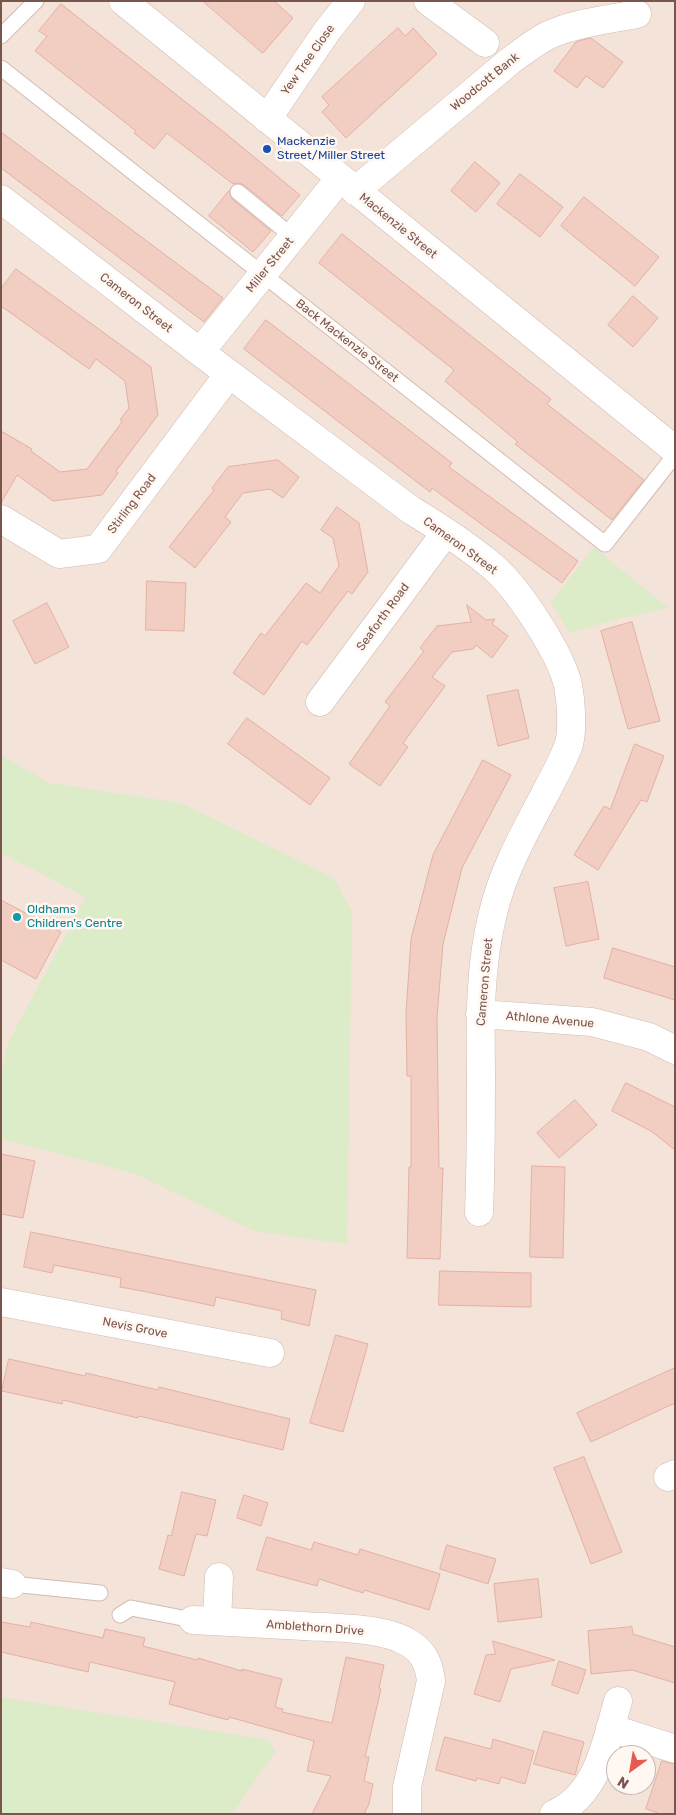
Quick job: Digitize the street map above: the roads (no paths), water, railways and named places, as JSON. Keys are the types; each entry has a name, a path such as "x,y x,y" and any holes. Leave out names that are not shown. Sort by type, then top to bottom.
{"street":[{"name":"Mackenzie Street","path":"123,1 675,450"},
{"name":"Yew Tree Close","path":"267,119 327,31 351,1"},
{"path":"428,1 485,43"},
{"name":"Woodcott Bank","path":"347,185 532,45 555,32 582,24 640,17"},
{"name":"Miller Street","path":"200,352 293,236 347,185"},
{"name":"Cameron Street","path":"1,199 410,510 446,532 493,567 517,593 534,617 557,658 568,684 571,712 569,742 559,766 512,856 492,913 484,959 480,1014 481,1161 479,1212"},
{"name":"Stirling Road","path":"1,519 59,554 98,549 230,374"},
{"name":"Seaforth Road","path":"320,702 446,532"},
{"name":"Athlone Avenue","path":"480,1014 592,1022 649,1037 675,1050"},
{"name":"Nevis Grove","path":"1,1302 270,1353"},
{"path":"205,1621 219,1578"},
{"name":"Amblethorn Drive","path":"205,1621 356,1629 390,1636 408,1643 420,1652 429,1666 431,1681 407,1787 407,1814"},
{"path":"554,1814 561,1811 580,1796 596,1774 618,1701"},
{"path":"610,1728 675,1749"}],"lane":[{"path":"1,36 36,1"},
{"name":"Back Mackenzie Street","path":"1,68 604,544 675,455"},
{"path":"238,192 293,236"},
{"path":"7,1583 100,1594"},
{"path":"120,1615 131,1608 205,1621"}],"place":[{"name":"Mackenzie Street/Miller Street","path":"267,149"},
{"name":"Oldhams Children's Centre","path":"17,917"}]}
